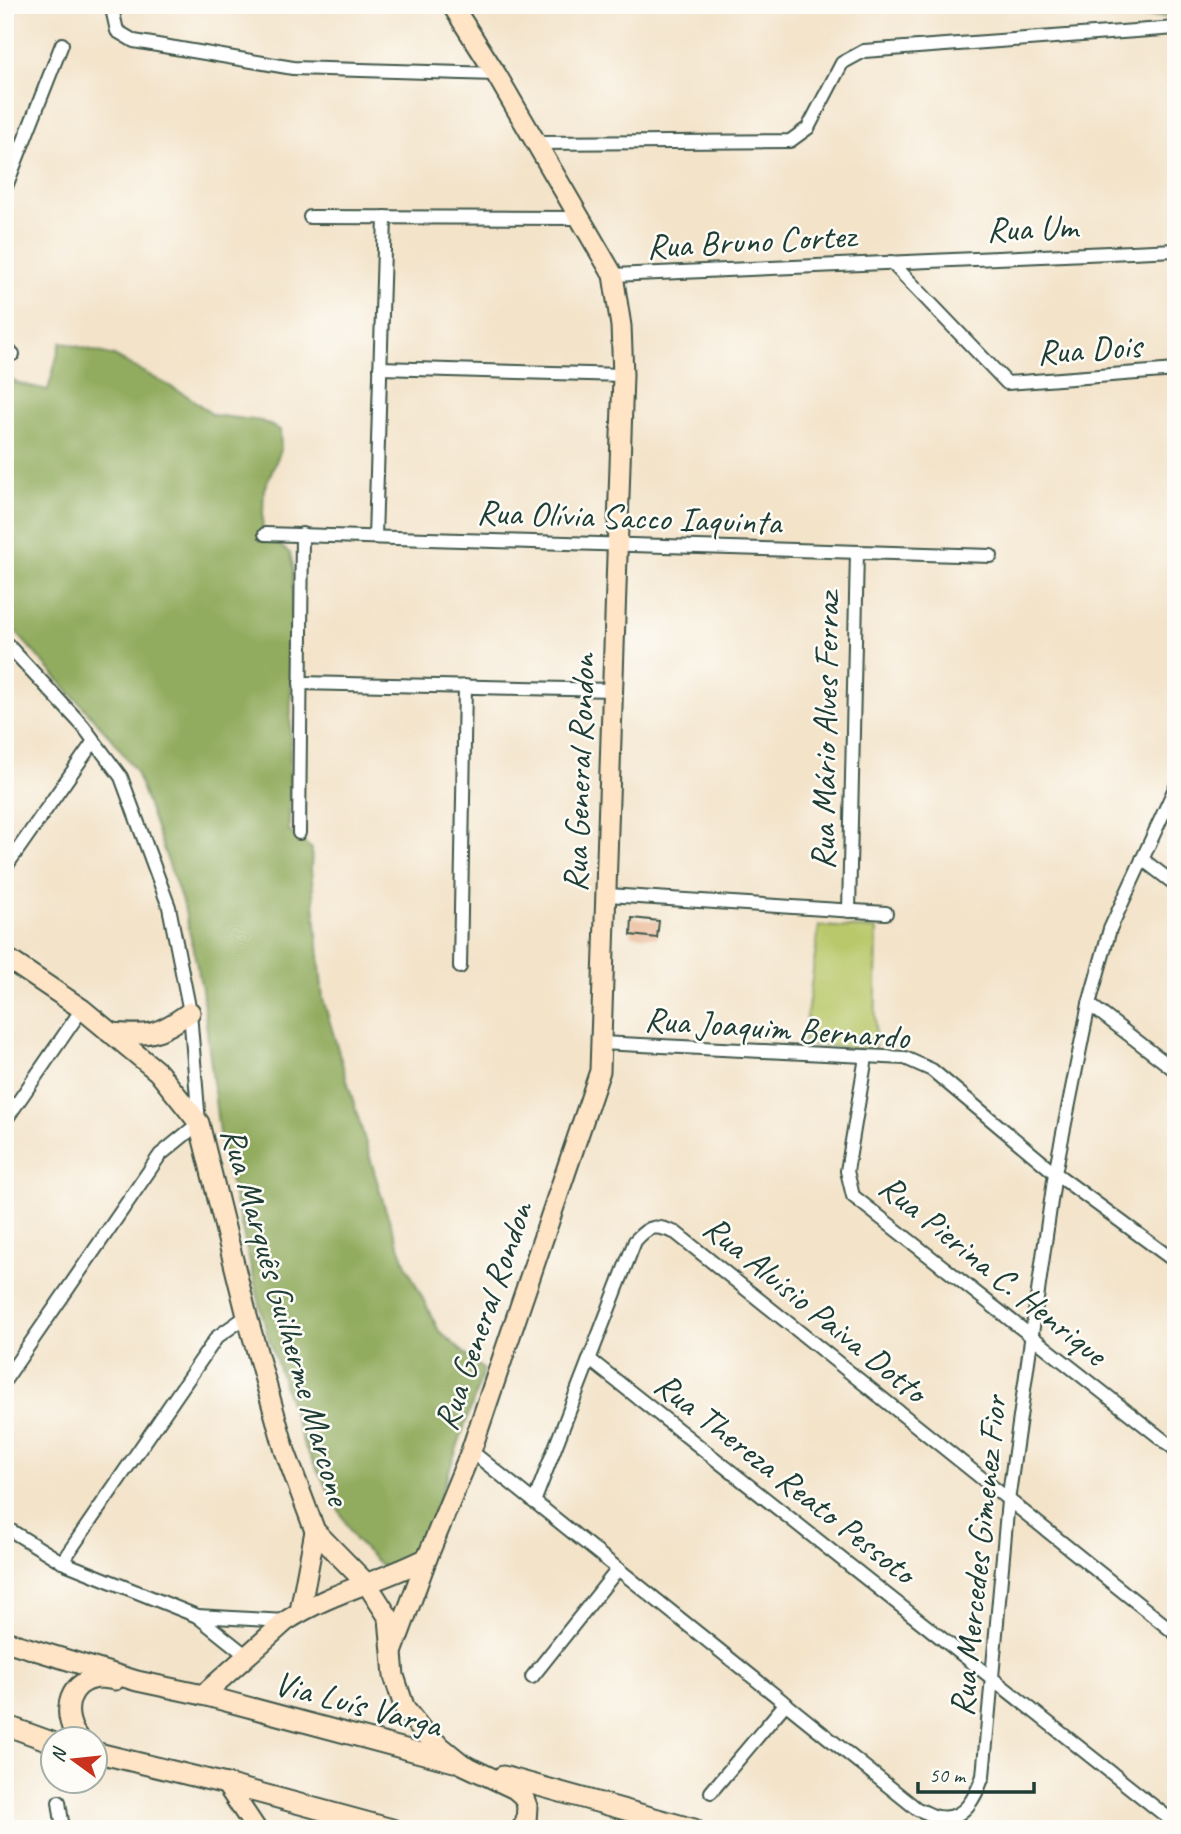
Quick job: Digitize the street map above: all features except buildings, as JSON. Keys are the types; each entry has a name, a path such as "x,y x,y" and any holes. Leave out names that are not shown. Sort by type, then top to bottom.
{"street":[{"path":"116,5 113,13 117,32 134,41 293,68 496,74"},
{"name":"Rua General Rondon","path":"393,1650 471,1451 600,1071 608,895 623,376 621,326 613,275 496,74 452,5"},
{"path":"536,143 790,141 807,128 842,63 864,51 1176,28"},
{"path":"5,189 62,44"},
{"path":"310,217 580,218"},
{"path":"375,537 385,217"},
{"name":"Rua Um","path":"891,262 1176,250"},
{"name":"Rua Bruno Cortez","path":"613,275 891,262"},
{"name":"Rua Dois","path":"891,262 1007,383 1176,370"},
{"path":"380,368 623,376"},
{"name":"Rua Olívia Sacco Iaquinta","path":"265,534 991,556"},
{"path":"299,833 302,534"},
{"name":"Rua Mário Alves Ferraz","path":"849,911 857,552"},
{"path":"5,642 83,726 121,777 169,907 190,1012 199,1123 160,1156 5,1380"},
{"path":"300,682 612,690"},
{"path":"460,967 465,686"},
{"path":"5,869 94,741"},
{"name":"Rua Mercedes Gimenez Fior","path":"471,1451 917,1809 940,1818 957,1814 974,1800 982,1776 1008,1501 1055,1173 1089,1004 1110,929 1176,786"},
{"path":"1142,859 1176,885"},
{"path":"608,895 886,913"},
{"name":"Rua Marquês Guilherme Marcone","path":"5,957 82,1009 158,1072 199,1123 247,1316 285,1451 315,1531 367,1584"},
{"path":"1089,1004 1176,1071"},
{"path":"5,1121 82,1009"},
{"path":"110,1032 141,1035 165,1030 190,1012"},
{"name":"Rua Joaquim Bernardo","path":"601,1043 905,1058 932,1070 1055,1173 1176,1262"},
{"name":"Rua Pierina C. Henrique","path":"866,1057 847,1171 853,1196 1176,1451"},
{"name":"Rua Aluisio Paiva Dotto","path":"534,1502 635,1241 645,1230 660,1226 676,1233 1176,1634"},
{"path":"62,1562 217,1337 247,1316"},
{"name":"Rua Thereza Reato Pessoto","path":"589,1359 1176,1824"},
{"path":"5,1527 62,1562 197,1616 247,1656"},
{"name":"Rua Marquês Guilherme Marcone","path":"293,1616 315,1531"},
{"path":"203,1695 293,1616 397,1574 427,1558"},
{"path":"532,1677 618,1569"},
{"name":"Rua General Rondon","path":"367,1584 389,1618 394,1675 405,1709 425,1734 462,1764"},
{"path":"197,1616 293,1616"},
{"name":"Via Luís Varga","path":"5,1641 137,1681 203,1695 694,1829"},
{"path":"70,1726 67,1715 68,1700 83,1683 97,1678 137,1681"},
{"path":"711,1792 786,1703"},
{"path":"5,1725 38,1737"},
{"path":"108,1755 392,1829"},
{"path":"462,1764 515,1789 523,1796 527,1806 526,1822 521,1829"},
{"path":"226,1784 256,1829"},
{"path":"59,1802 63,1829"}],"green space":[{"path":"1026,5 1176,5 1176,17 1119,16 1073,8 1052,12"},
{"path":"61,342 114,356 188,396 213,415 261,421 280,430 281,450 264,489 262,541 275,542 290,553 293,566 289,831 312,849 311,869 323,999 385,1208 407,1267 439,1331 484,1370 423,1546 412,1569 384,1568 355,1540 304,1445 266,1330 219,1133 202,989 184,907 136,772 113,740 5,620 5,376 20,384 48,390"},
{"path":"819,926 877,929 875,1049 803,1045"}]}
